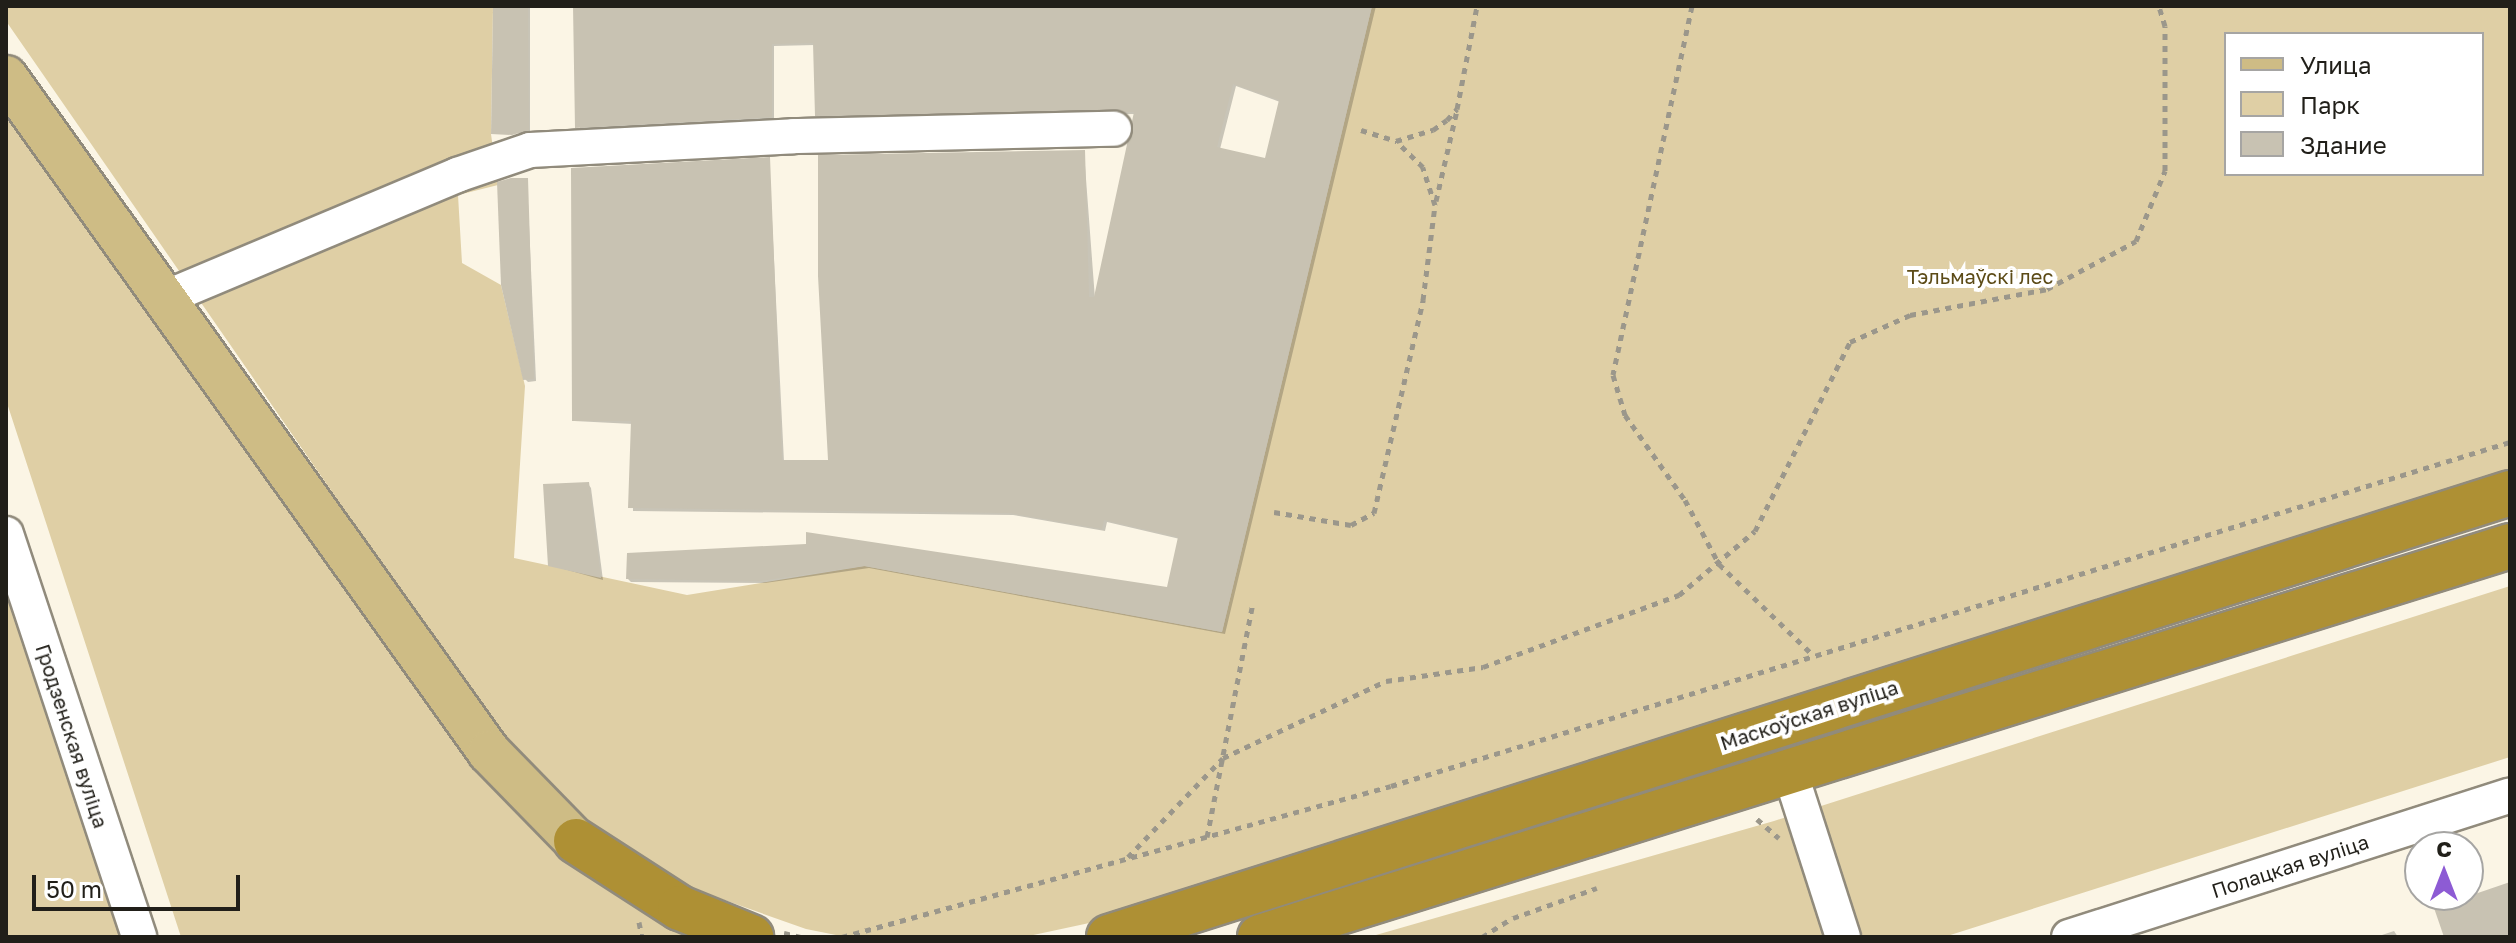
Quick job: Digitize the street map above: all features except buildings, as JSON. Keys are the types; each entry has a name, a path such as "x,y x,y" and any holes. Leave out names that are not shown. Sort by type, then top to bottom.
{"highway":[{"name":"Маскоўская вуліца","path":"1109,937 2510,493"},
{"path":"1260,937 2510,546"},
{"path":"1775,725 1790,772"},
{"path":"576,841 680,908 751,937"}],"main road":[{"path":"6,77 167,297 489,752 576,841"}],"street":[{"path":"167,297 471,169 530,150 763,137 1114,129"},
{"name":"Гродзенская вуліца","path":"6,534 139,937"},
{"path":"1790,772 1843,937"},
{"name":"Полацкая вуліца","path":"2069,937 2510,795"}],"path":[{"path":"1274,512 1351,525 1374,513 1423,300 1435,205 1477,6"},
{"path":"1692,6 1613,375 1625,415 1685,500 1719,564 1813,655"},
{"path":"1126,859 1223,758 1386,681 1483,667 1679,595 1755,531 1850,342 1910,315 2047,289 2136,241 2165,171 2165,26 2159,6"},
{"path":"1396,141 1433,130 1457,109"},
{"path":"1361,130 1396,141 1431,179 1435,205"},
{"path":"842,937 1207,838 2510,442"},
{"path":"1207,838 1253,603"},
{"path":"1482,937 1513,918 1597,888"}],"green space":[{"name":"Тэльмаўскі лес","path":"6,6 493,6 491,134 498,185 458,195 462,263 501,285 525,386 514,558 687,595 865,566 1222,632 1372,6 2510,6 2510,475 1094,922 1024,937 846,937 806,929 679,884 564,804 501,736 6,21"},
{"path":"6,108 490,779 708,937 181,937 6,400"},
{"path":"6,564 124,937 6,937"},
{"path":"2510,586 2510,757 1944,937 1369,937 1774,821"}]}
